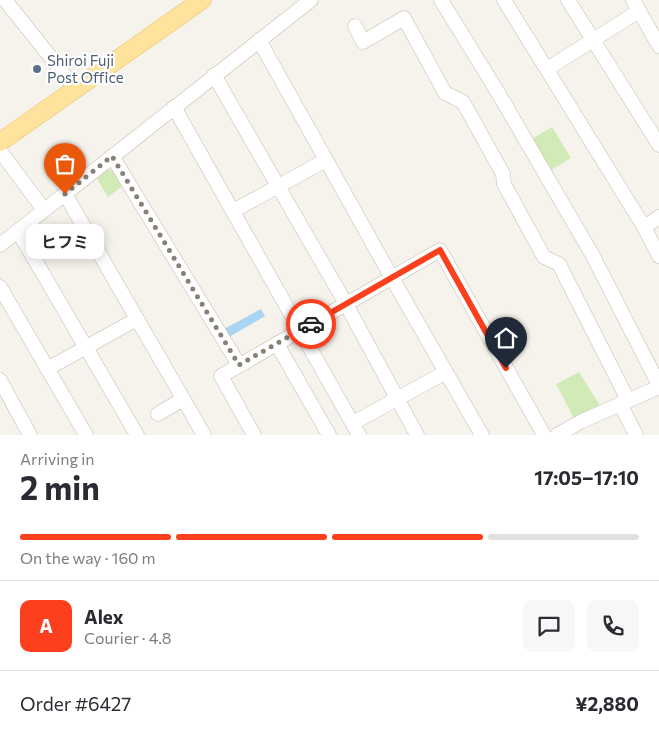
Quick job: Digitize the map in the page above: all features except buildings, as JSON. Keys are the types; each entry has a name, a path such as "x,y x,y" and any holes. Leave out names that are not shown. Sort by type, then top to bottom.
{"main road":[{"path":"0,142 202,0"}],"street":[{"path":"6,0 76,89"},
{"path":"0,245 311,0"},
{"path":"441,0 500,96 593,256 659,386 580,422 558,435"},
{"path":"504,0 644,227 659,256"},
{"path":"568,0 659,145"},
{"path":"547,69 593,40 636,6 659,46"},
{"path":"355,26 364,42 404,18 445,93 463,102 503,174 504,184 544,257 559,264 624,402 636,435"},
{"path":"259,40 482,435"},
{"path":"214,75 346,304 417,435"},
{"path":"174,107 356,429 398,399 446,372"},
{"path":"0,151 44,210"},
{"path":"112,156 239,365"},
{"path":"233,211 326,160"},
{"path":"65,194 204,435"},
{"path":"644,227 659,217"},
{"path":"18,231 86,347 133,434"},
{"path":"254,435 221,376 440,250 544,435"},
{"path":"0,287 86,435"},
{"path":"48,369 137,319"},
{"path":"277,344 329,435"},
{"path":"0,380 4,399 30,435"},
{"path":"158,414 183,399"}],"green space":[{"path":"552,127 571,158 551,170 532,139"},
{"path":"107,170 115,171 124,185 108,197 97,179"},
{"path":"579,372 601,407 574,418 556,384"}],"water":[{"path":"261,309 265,316 229,337 224,329"}],"way so far":[{"path":"65,194 112,156 239,365 311,324"}],"place":[{"name":"Shiroi Fuji Post Office","path":"37,69"},
{"name":"ヒフミ","path":"65,194"}],"route":[{"path":"311,324 440,250 506,368"}]}
